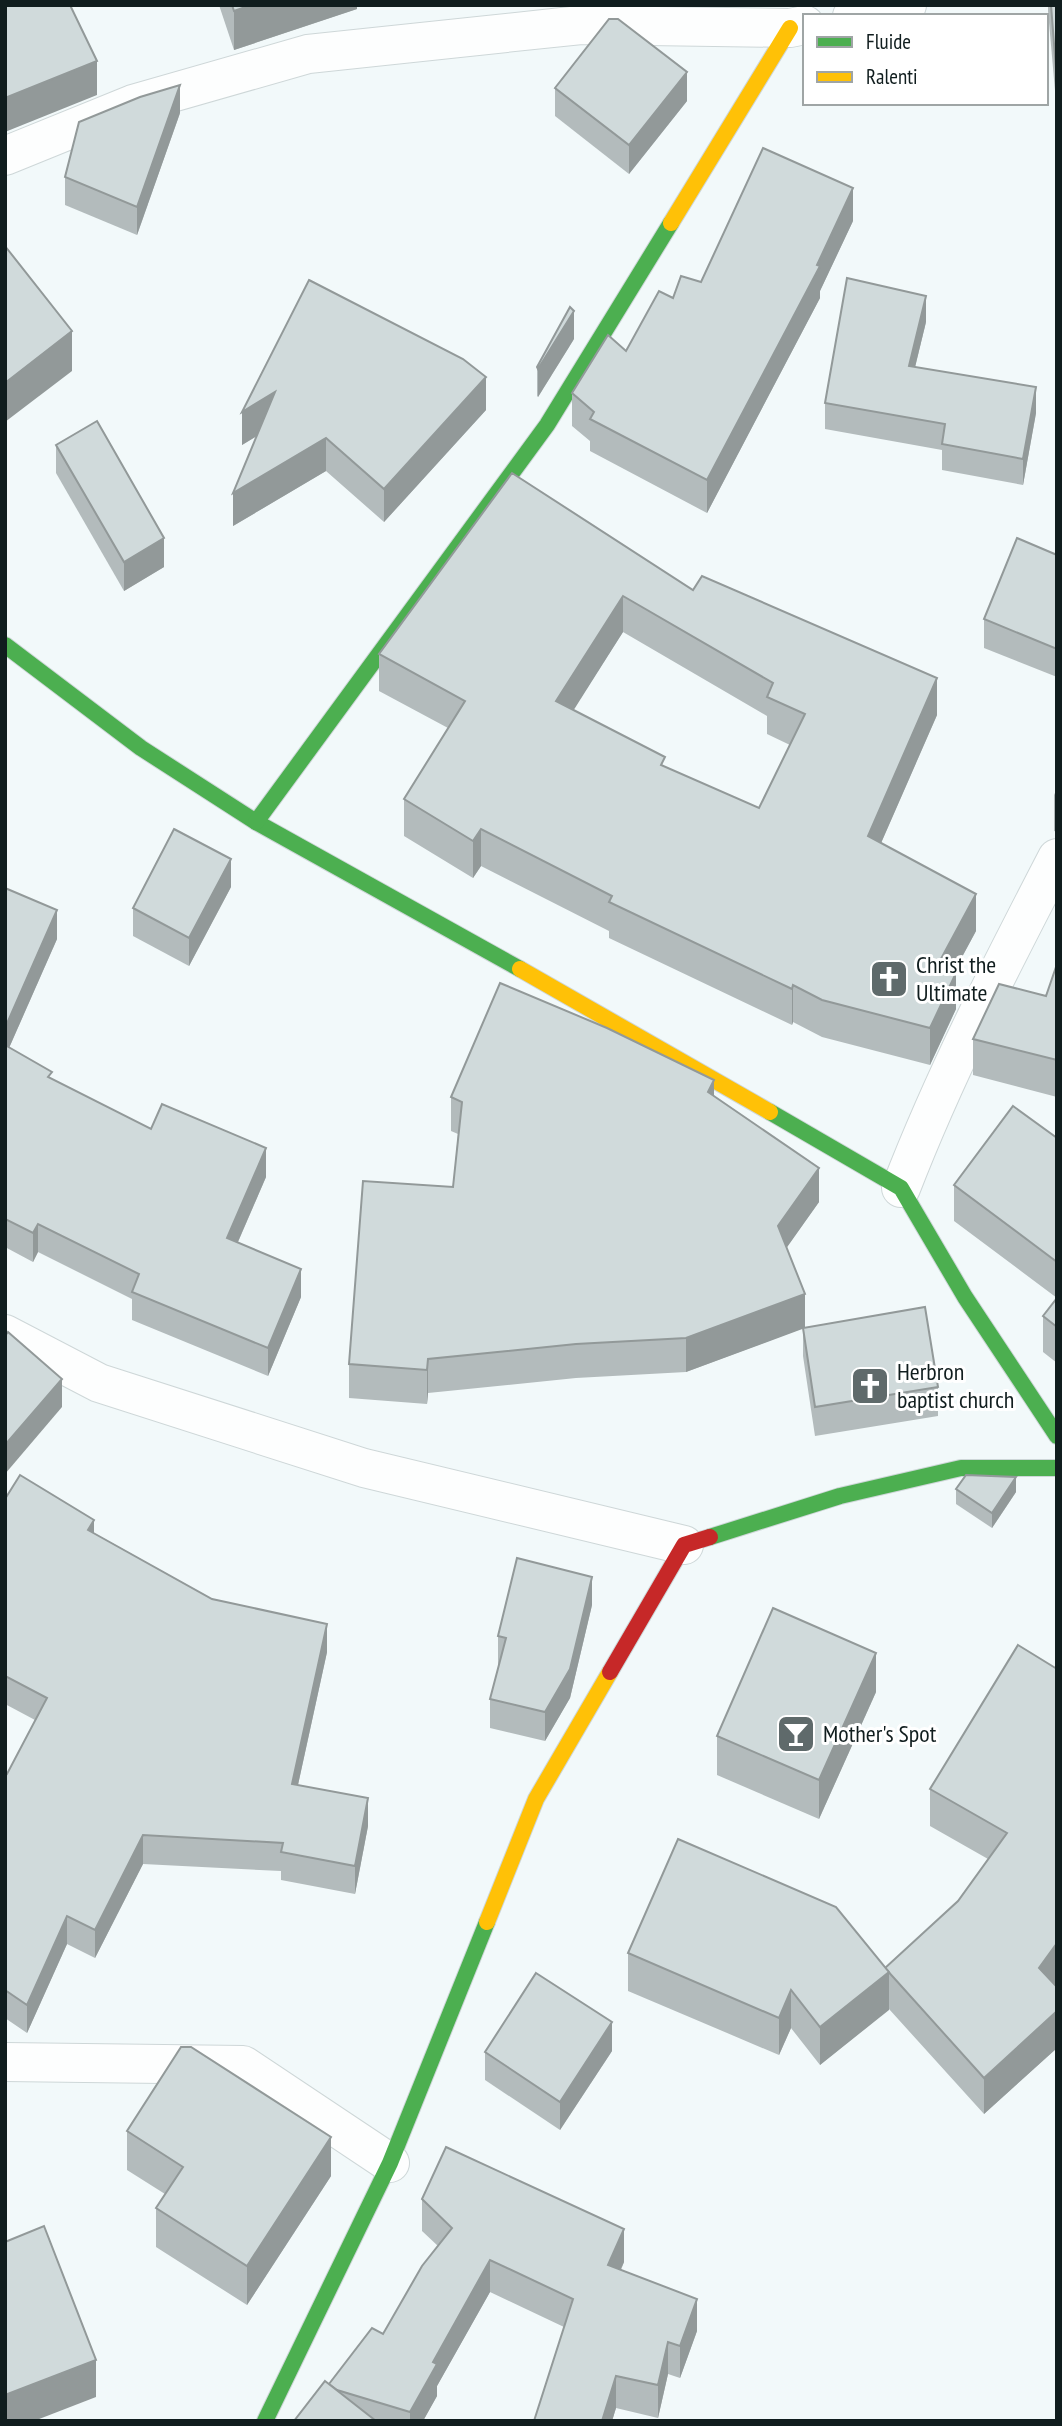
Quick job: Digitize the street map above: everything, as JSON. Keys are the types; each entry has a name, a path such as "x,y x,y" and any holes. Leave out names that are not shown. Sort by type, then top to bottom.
{"street":[{"path":"862,14 907,5"},
{"path":"5,156 133,104 308,54 581,25 798,26"},
{"path":"256,822 547,425 798,26"},
{"path":"5,645 141,748 256,822 604,1016 901,1188 965,1297 1057,1436"},
{"path":"901,1188 924,1128 976,1016 1057,858"},
{"path":"5,1334 99,1383 364,1468 684,1545 840,1496 961,1468 1057,1468"},
{"path":"265,2421 310,2333 390,2163 536,1799 684,1545"},
{"path":"5,2062 243,2065 390,2163"}],"building":[{"path":"5,5 70,5 97,61 5,98"},
{"path":"232,5 251,5 234,11"},
{"path":"1051,5 1057,5 1056,69"},
{"path":"609,19 618,19 687,72 629,145 555,88"},
{"path":"180,85 137,207 65,177 79,122 140,97"},
{"path":"763,148 853,188 817,265 820,266 707,480 590,419 594,412 572,393 608,335 626,351 659,291 673,298 681,276 701,282"},
{"path":"5,246 72,331 5,383"},
{"path":"847,278 926,296 909,366 1036,387 1023,459 942,444 945,424 825,403"},
{"path":"309,280 463,359 486,377 384,489 326,438 233,493 275,392 242,412"},
{"path":"570,307 574,311 538,369 537,367"},
{"path":"97,421 164,538 124,562 56,445"},
{"path":"512,473 693,590 702,576 937,678 868,836 976,894 936,968 956,973 930,1028 822,1000 793,985 792,989 609,902 612,896 481,829 473,841 404,799 465,701 379,654","holes":["623,596 773,683 767,697 805,714 759,808 661,765 665,757 556,701"]},
{"path":"1017,538 1057,555 1057,649 984,619"},
{"path":"174,829 231,859 189,938 133,908"},
{"path":"5,888 57,910 5,1028"},
{"path":"1057,964 1057,1060 973,1039 999,984 1046,996"},
{"path":"500,983 607,1028 714,1080 708,1092 819,1168 778,1226 805,1294 686,1338 576,1344 428,1359 427,1370 349,1364 363,1181 453,1187 462,1102 451,1097"},
{"path":"5,1045 52,1072 48,1077 151,1129 162,1104 266,1148 227,1238 301,1269 268,1348 132,1292 139,1274 38,1224 33,1233 5,1219"},
{"path":"1013,1106 1057,1138 1057,1262 954,1185"},
{"path":"1057,1298 1057,1327 1043,1316"},
{"name":"Herbron baptist church","path":"925,1307 938,1387 815,1407 803,1328"},
{"path":"8,1332 62,1379 5,1445 5,1336"},
{"path":"20,1475 94,1520 88,1530 212,1599 327,1624 292,1784 368,1798 355,1866 281,1852 283,1843 143,1835 95,1930 67,1916 27,2005 5,1990 5,1773 7,1774 47,1698 5,1676 5,1499"},
{"path":"966,1475 1016,1477 992,1513 956,1489"},
{"path":"517,1558 592,1577 570,1669 545,1712 490,1699 506,1638 498,1636"},
{"name":"Mother's Spot","path":"773,1608 876,1653 819,1780 717,1736"},
{"path":"1018,1645 1057,1669 1057,1943 1039,1968 1057,1987 1057,2011 984,2078 885,1968 958,1901 1007,1833 930,1789"},
{"path":"678,1839 836,1907 889,1972 820,2027 791,1990 779,2018 628,1953"},
{"path":"536,1973 612,2022 560,2102 485,2052"},
{"path":"181,2047 191,2047 331,2137 247,2266 156,2208 183,2167 127,2131"},
{"path":"446,2147 624,2229 608,2265 697,2299 680,2346 668,2342 658,2385 616,2376 602,2421 534,2421 573,2299 490,2260 433,2362 437,2364 410,2412 337,2390 329,2384 372,2328 383,2334 422,2266 452,2228 422,2199"},
{"path":"44,2226 96,2360 5,2395 5,2242"},
{"path":"325,2381 376,2421 294,2421"}],"traffic: fast":[{"path":"256,822 547,425 671,223"},
{"path":"5,645 141,748 256,822 520,969"},
{"path":"770,1112 901,1188 965,1297 1057,1436"},
{"path":"710,1537 840,1496 961,1468 1057,1468"},
{"path":"265,2421 390,2163 487,1922"}],"traffic: slow":[{"path":"671,223 790,28"},
{"path":"520,969 770,1112"},
{"path":"487,1922 536,1799 610,1672"}],"traffic: jam":[{"path":"610,1672 684,1545 710,1537"}],"place":[{"name":"Christ the Ultimate","path":"889,979"},
{"name":"Herbron baptist church","path":"870,1386"},
{"name":"Mother's Spot","path":"796,1734"}]}
